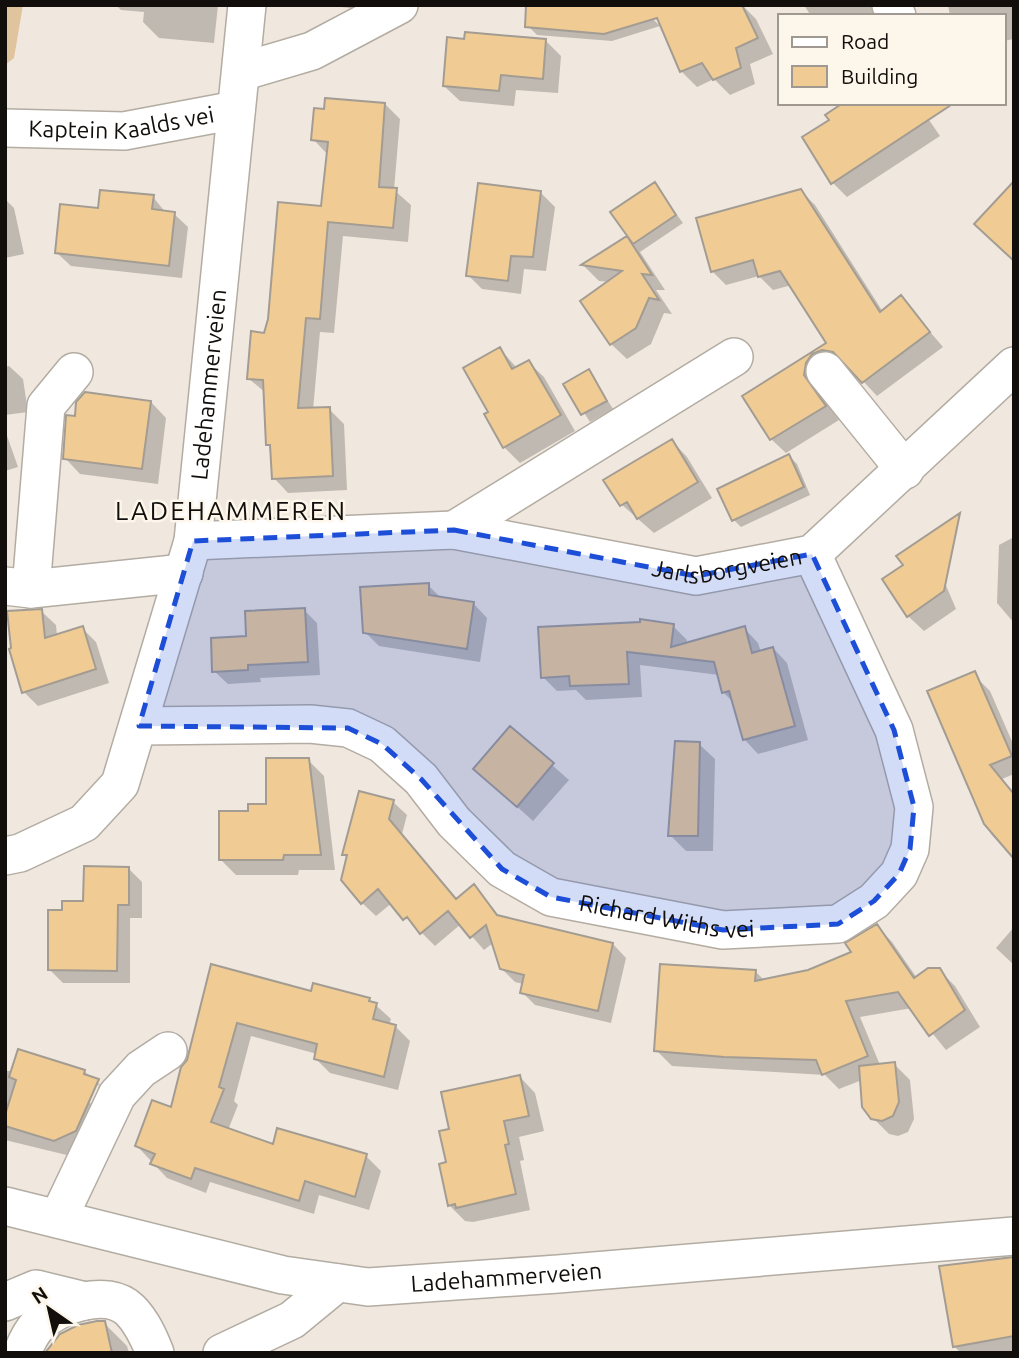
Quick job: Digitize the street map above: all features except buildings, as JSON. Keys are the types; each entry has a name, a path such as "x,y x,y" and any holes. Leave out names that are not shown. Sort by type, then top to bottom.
{"street":[{"name":"Ladehammerveien","path":"5,856 20,853 84,822 120,784 189,557 247,5"},
{"path":"241,72 312,51 399,5"},
{"name":"Kaptein Kaalds vei","path":"5,128 124,131 236,110"},
{"name":"Jarlsborgveien","path":"454,530 734,357"},
{"name":"Jarlsborgveien","path":"189,557 454,530 696,576 812,554 1014,366"},
{"path":"825,371 905,470"},
{"path":"74,372 46,406 18,587 189,557"},
{"name":"Richard Withs vei","path":"139,726 310,724 348,728 382,744 411,770 454,822 502,869 551,897 723,930 838,923 874,901 899,874 909,849 914,807 894,730 812,554"},
{"path":"58,1219 117,1095 141,1069 169,1051"},
{"name":"Ladehammerveien","path":"5,1206 283,1275 368,1287 558,1275 1014,1236"},
{"path":"222,1353 292,1320 337,1283"},
{"path":"5,1302 37,1289 85,1301 101,1300 129,1308 144,1327 155,1353"},
{"path":"22,1353 39,1324 85,1301"}],"highlighted area":[{"path":"454,530 696,576 812,554 894,730 914,807 910,849 899,874 874,901 838,924 723,930 551,897 502,869 421,779 382,744 348,728 139,726 193,541"}],"shaded area":[{"path":"5,5 23,5 14,58 5,65"}],"district":[{"name":"LADEHAMMEREN","path":"231,511"}]}
